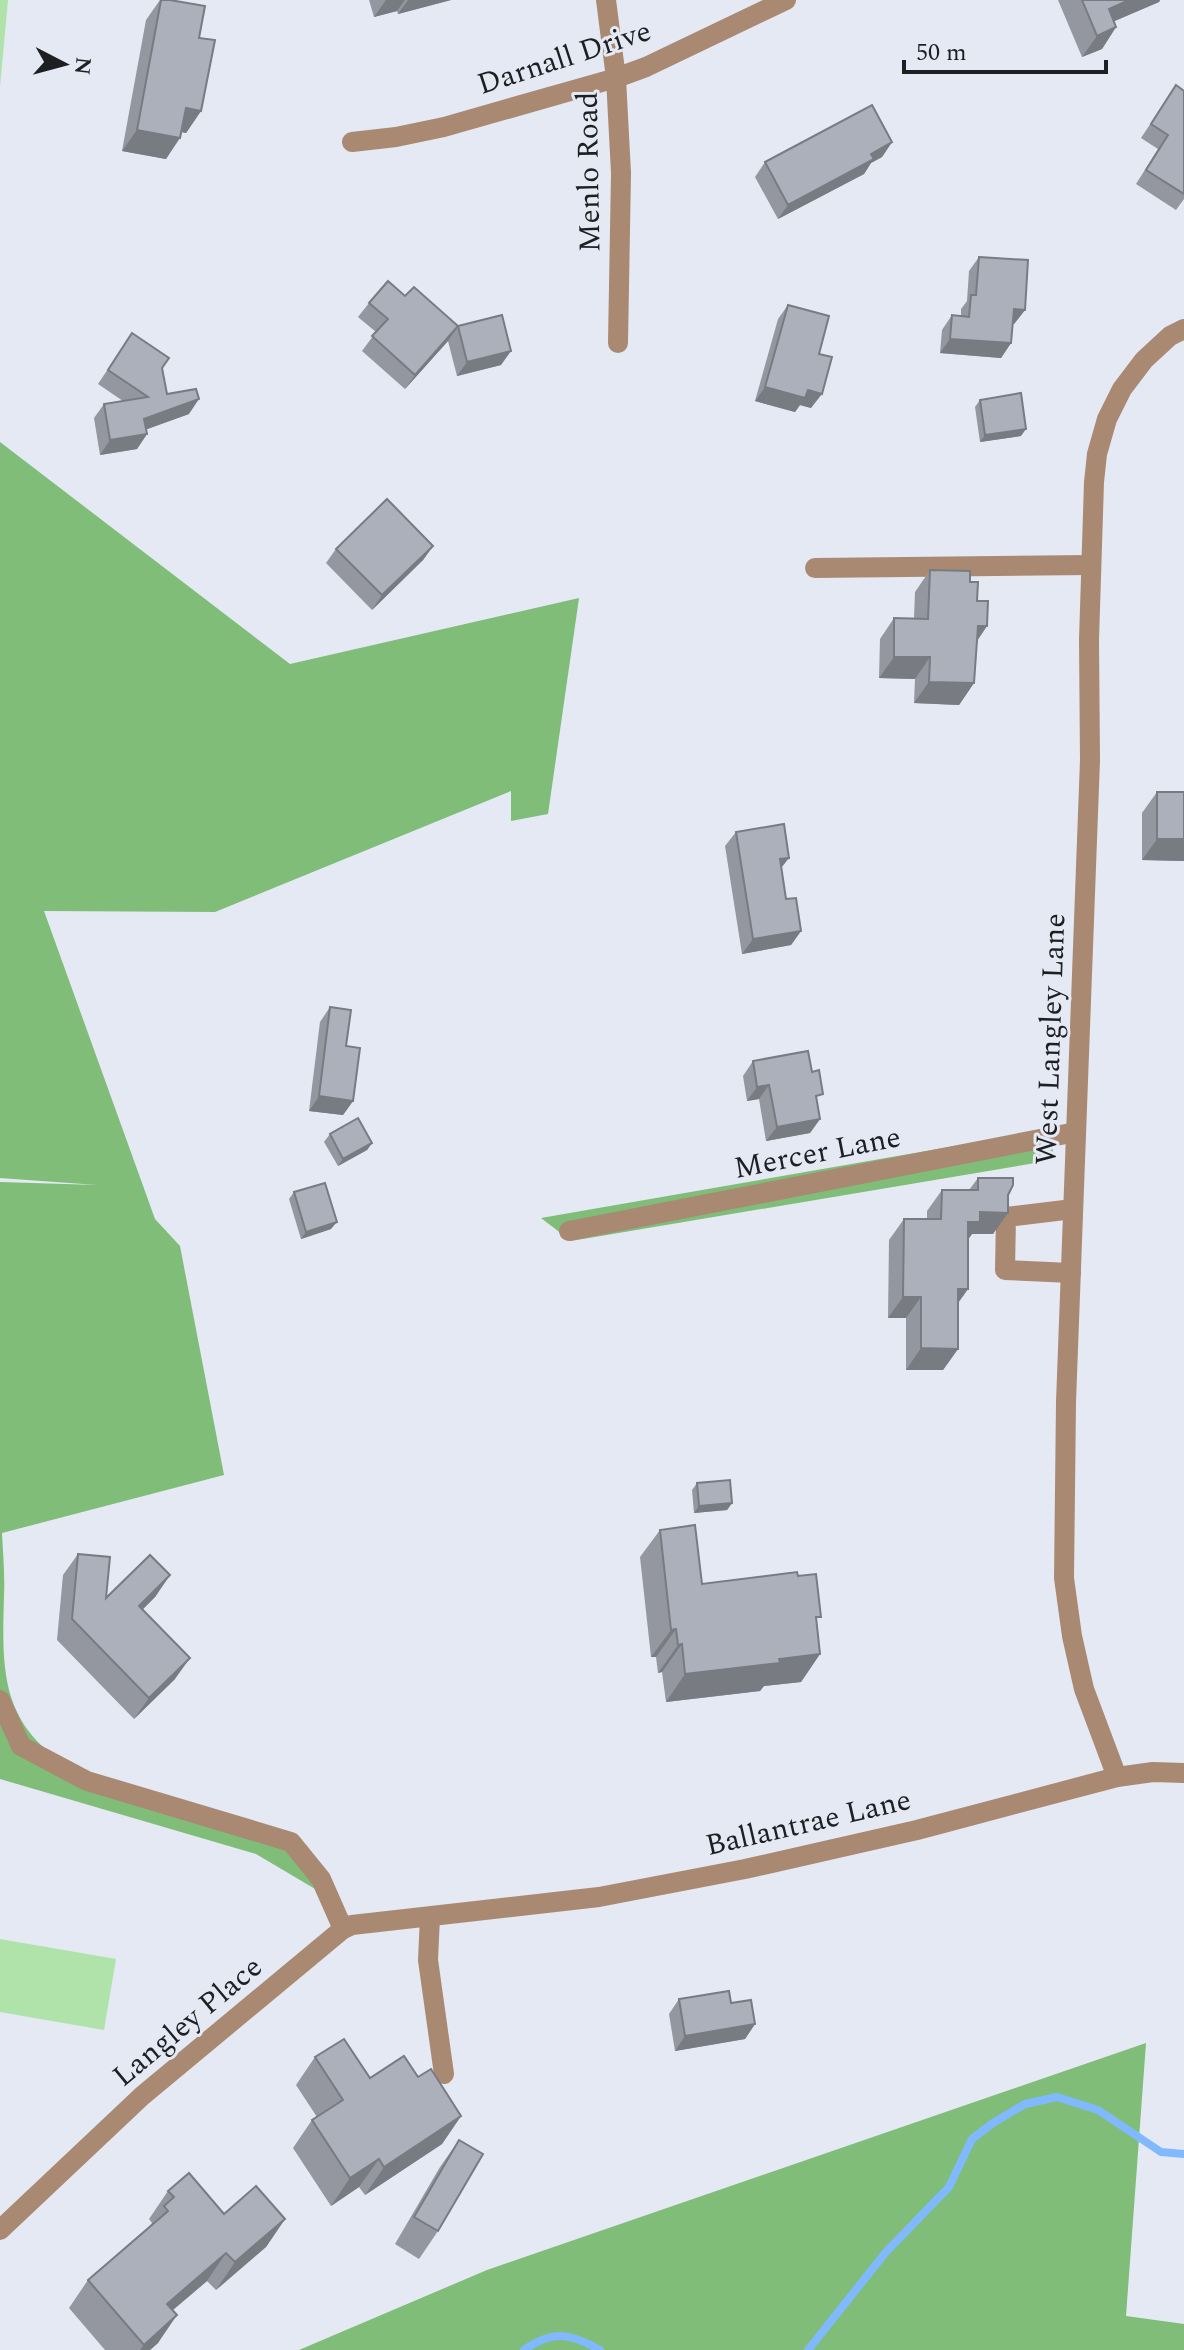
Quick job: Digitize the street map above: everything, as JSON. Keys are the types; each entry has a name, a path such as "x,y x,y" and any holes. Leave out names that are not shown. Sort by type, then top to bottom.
{"street":[{"name":"Menlo Road","path":"606,0 616,78 621,173 618,343"},
{"name":"Darnall Drive","path":"352,142 444,127 616,78 646,67 786,0"},
{"name":"West Langley Lane","path":"1117,1777 1084,1689 1072,1636 1064,1578 1073,1209 1090,760 1094,482 1097,454 1107,419 1122,389 1144,360 1170,336 1184,329"},
{"path":"815,568 1091,565"},
{"name":"Mercer Lane","path":"569,1231 1076,1132"},
{"path":"1071,1273 1005,1270 1006,1217 1073,1209"},
{"path":"0,1700 21,1746 87,1781 291,1842 321,1879 343,1929"},
{"name":"Ballantrae Lane","path":"436,1917 587,1899 745,1869 917,1830 1117,1777 1153,1772 1184,1773"},
{"path":"436,1917 428,1960 444,2074"},
{"name":"Langley Place","path":"0,2230 142,2096 343,1929 352,1925 436,1917"}],"green space":[{"path":"0,0 8,0 0,87"},
{"path":"0,442 290,664 579,598 548,814 511,821 511,791 215,912 44,911 155,1219 180,1246 224,1475 2,1533 5,1670 10,1691 28,1730 44,1748 66,1765 307,1846 339,1895 309,1857 83,1778 30,1745 0,1691 0,1182 97,1185 0,1178"},
{"path":"1053,1129 1053,1160 571,1241 541,1218"},
{"path":"0,1708 26,1749 285,1845 327,1896 256,1854 0,1779"},
{"path":"0,1939 116,1959 104,2030 0,2012"},
{"path":"1146,2043 1126,2316 1184,2324 1184,2350 299,2350 487,2270"}],"building":[{"path":"161,0 205,6 199,38 215,40 201,111 186,108 180,138 137,130"},
{"path":"1082,0 1129,0 1109,9 1116,27 1097,36"},
{"path":"1176,85 1184,91 1184,194 1146,170 1168,135 1151,124"},
{"path":"872,105 892,142 871,154 874,159 788,205 765,162"},
{"path":"979,257 1028,260 1025,310 1014,309 1011,343 950,339 952,315 969,317 971,295 976,295"},
{"path":"388,281 405,296 414,287 458,326 415,375 372,336 388,319 369,303"},
{"path":"788,305 829,316 819,354 832,357 822,394 808,390 805,398 765,387"},
{"path":"502,315 511,351 467,362 458,326"},
{"path":"132,333 169,358 162,368 167,394 196,389 199,399 144,419 147,434 110,440 104,404 148,397 108,370"},
{"path":"1021,393 1026,429 985,435 980,400"},
{"path":"387,499 433,546 382,595 336,549"},
{"path":"930,570 970,571 970,582 978,582 977,601 988,601 987,626 978,626 974,683 929,682 930,657 894,657 894,618 928,619"},
{"path":"1157,792 1184,792 1184,839 1157,839"},
{"path":"784,824 789,858 780,859 786,899 796,898 801,931 753,939 736,832"},
{"path":"330,1007 351,1010 346,1046 360,1048 353,1101 319,1096"},
{"path":"808,1051 812,1072 819,1070 823,1094 816,1096 820,1119 777,1127 769,1085 757,1087 753,1061"},
{"path":"358,1118 372,1143 343,1159 330,1134"},
{"path":"978,1178 1013,1178 1008,1195 1008,1213 980,1212 980,1222 968,1222 968,1289 958,1289 958,1349 921,1348 921,1297 903,1297 904,1219 941,1219 942,1190 978,1190"},
{"path":"325,1183 337,1222 306,1232 294,1192"},
{"path":"730,1480 732,1503 699,1506 697,1483"},
{"path":"695,1525 702,1584 797,1572 798,1576 816,1574 821,1617 816,1617 820,1654 779,1659 780,1663 685,1674 682,1644 678,1645 676,1629 671,1630 660,1530"},
{"path":"78,1554 110,1557 106,1598 150,1555 170,1575 139,1606 190,1658 149,1698 72,1619"},
{"path":"729,1991 731,2003 751,2000 755,2024 685,2036 679,1999"},
{"path":"344,2039 370,2078 404,2056 418,2077 431,2069 461,2116 384,2167 379,2159 350,2178 312,2120 343,2100 315,2057"},
{"path":"459,2140 483,2154 438,2231 414,2217"},
{"path":"189,2173 224,2214 256,2186 285,2219 235,2262 226,2253 167,2304 177,2315 144,2345 88,2280 168,2211 164,2206 174,2197 168,2191"}],"waterway":[{"path":"808,2350 886,2252 949,2187 972,2139 1025,2104 1057,2097 1098,2110 1161,2152 1184,2154"},
{"path":"524,2350 544,2339 562,2336 580,2340 600,2350"}]}
